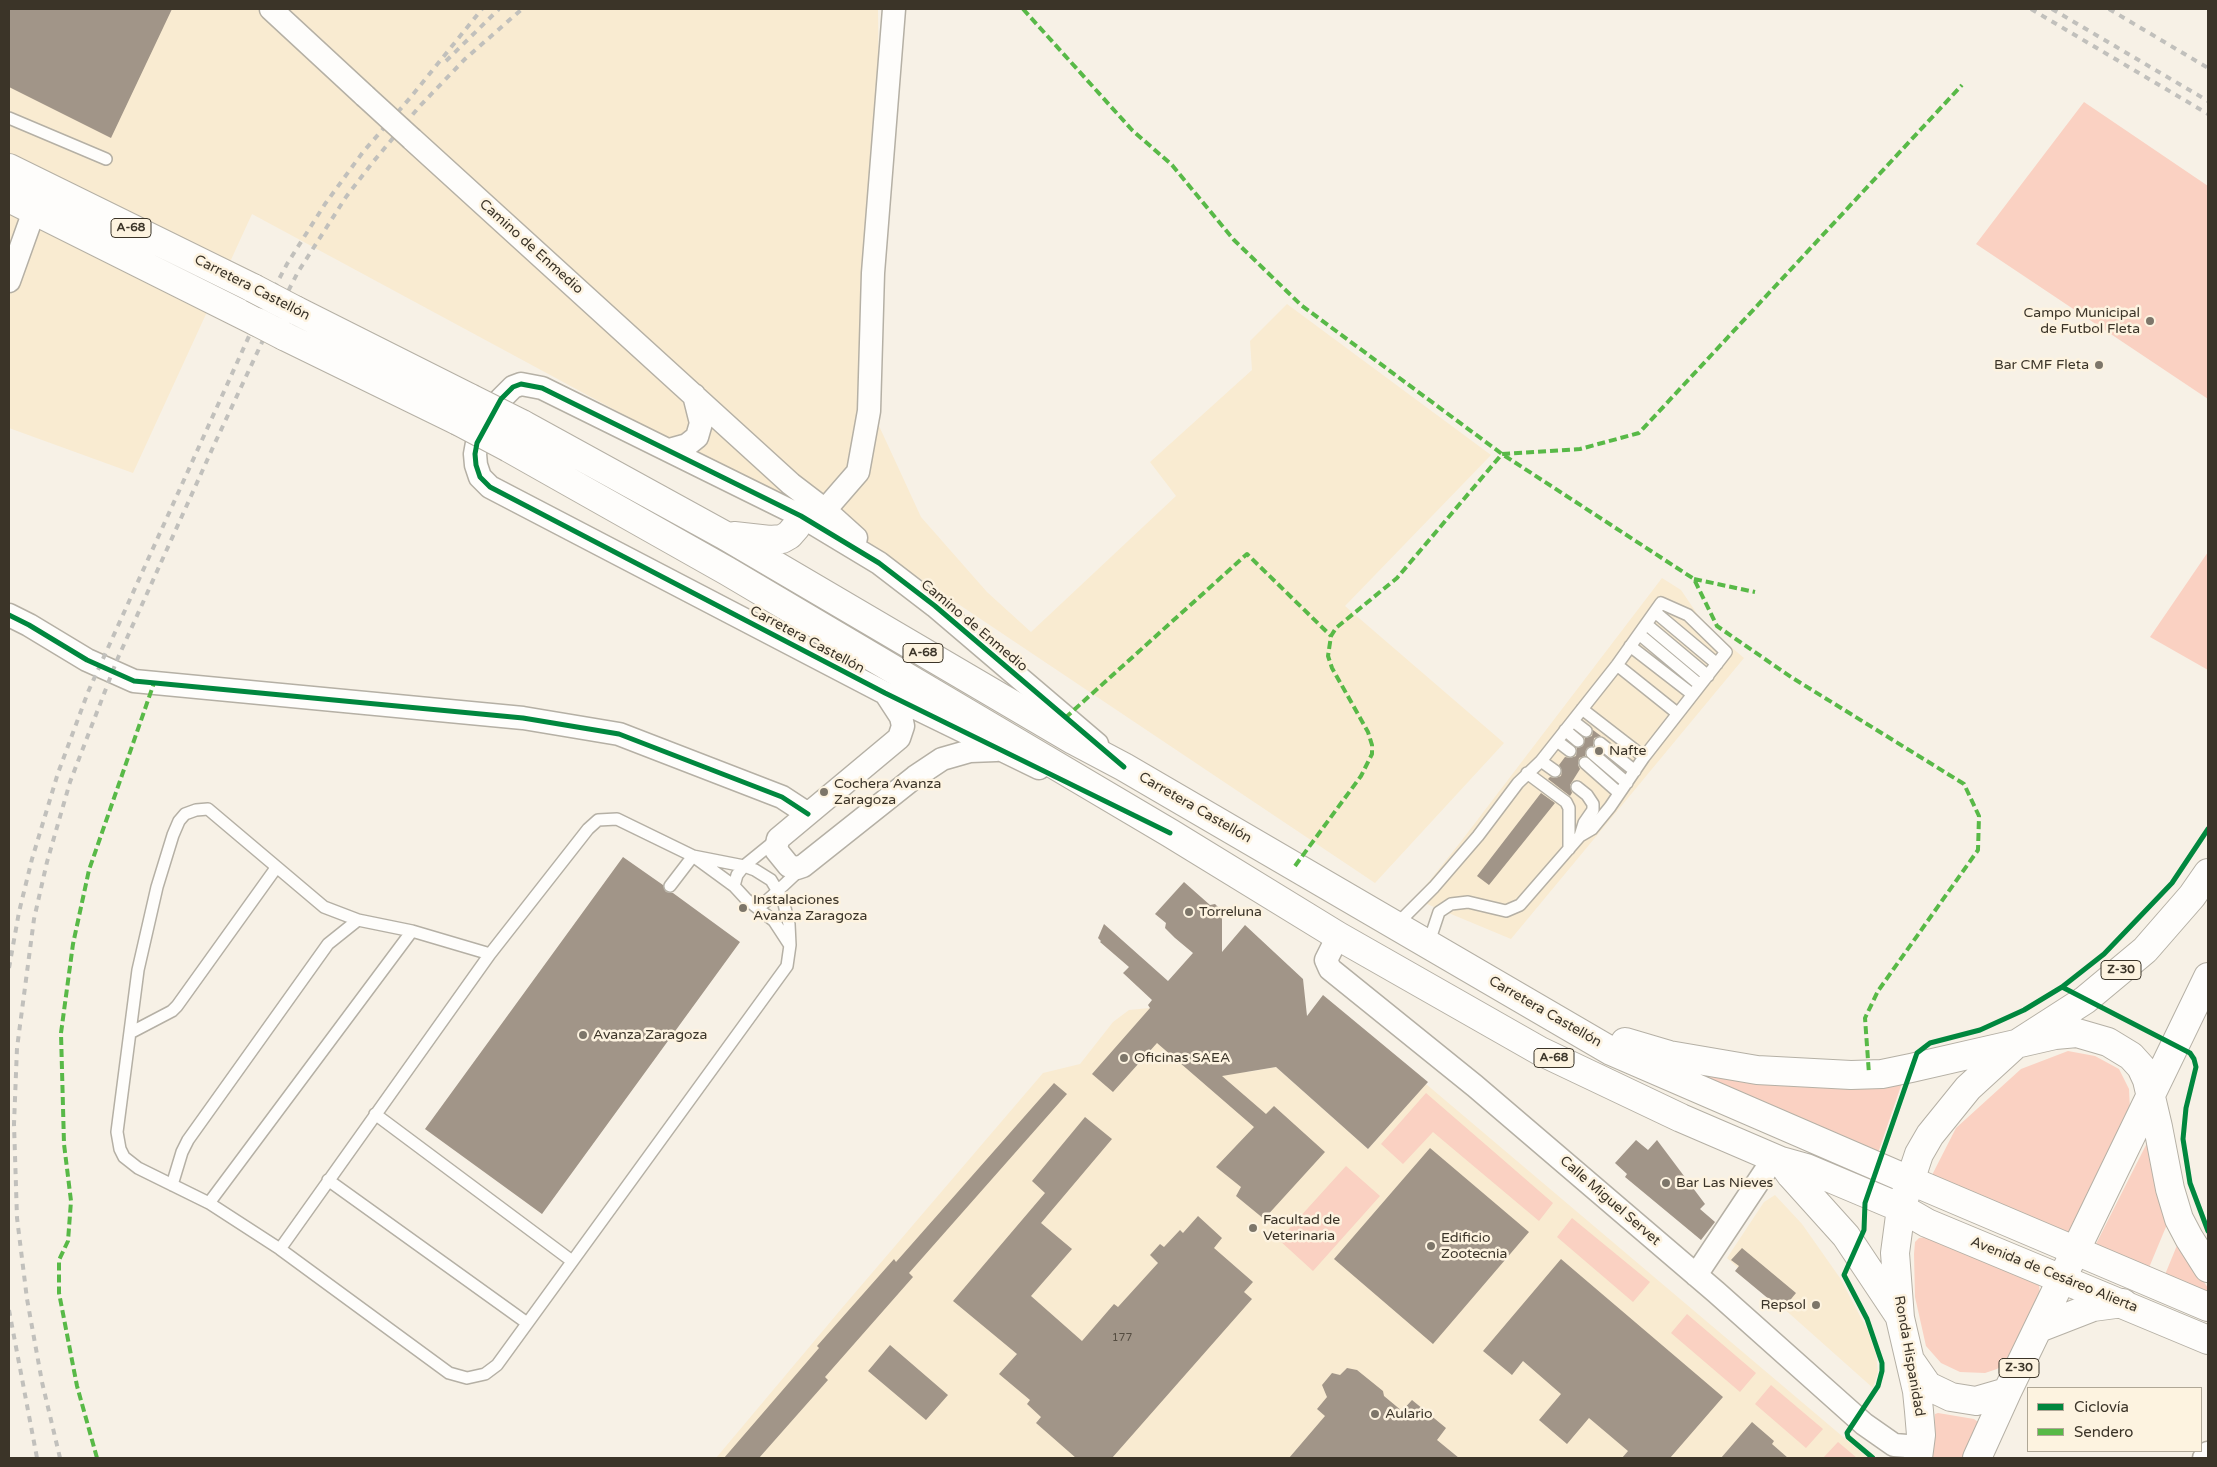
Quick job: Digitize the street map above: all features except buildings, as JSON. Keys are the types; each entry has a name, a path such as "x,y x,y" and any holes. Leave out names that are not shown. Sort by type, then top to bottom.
{"main road":[{"name":"Carretera Castellón","path":"9,168 296,310 464,409 509,448 726,571 1170,833 1338,936 1540,1051 1639,1099 1777,1159 1806,1168 1901,1208"},
{"name":"Carretera Castellón","path":"9,198 284,336 464,409 522,424 724,536 1072,740 1124,767 1428,945 1573,1026 1611,1051 1909,1180"},
{"path":"724,536 745,536 770,540 782,539 813,513"},
{"name":"Ronda Hispanidad","path":"1919,1453 1919,1411 1900,1318 1895,1253 1901,1208 1919,1154 1944,1117 1968,1088 2015,1046 2092,995 2145,950 2192,896 2208,873"},
{"name":"Z-30","path":"1977,1458 2061,1279 2208,977"},
{"path":"1573,1026 1669,1054 1719,1064 1757,1070 1825,1075 1882,1074 2015,1046 2037,1038 2077,1033 2108,1042 2131,1056 2140,1067 2152,1095 2172,1196 2189,1238 2208,1268"},
{"path":"1777,1159 1846,1236 1900,1318"},
{"name":"Avenida de Cesáreo Alierta","path":"1909,1180 2208,1307"},
{"name":"Avenida de Cesáreo Alierta","path":"1901,1208 1927,1223 2208,1340"},
{"path":"2038,1328 2093,1306 2123,1303"},
{"path":"1910,1360 1928,1386 1951,1397 1976,1401 2007,1392"}],"street":[{"name":"Camino de Enmedio","path":"271,9 412,140 791,484 801,501 813,513 935,606 1124,767"},
{"path":"813,513 858,472 869,411 873,272 894,9"},
{"path":"9,280 34,210"},
{"name":"Carretera Castellón","path":"813,513 669,450 542,388 521,384 513,387 501,399 477,443 476,465 480,477 490,487 885,693 1170,833"},
{"path":"669,450 687,445 697,437 701,423 694,395"},
{"path":"9,616 87,660 127,679 523,718 619,734 782,797 808,814"},
{"path":"885,693 901,717 903,726 899,738 778,839 776,850 785,862 793,867 804,866 915,777 942,759 970,750 1001,750"},
{"name":"Calle Miguel Servet","path":"1338,936 1327,955 1326,964 1330,969 1475,1086 1696,1275 1883,1439 1894,1445 1919,1453"},
{"path":"1696,1275 1777,1159"},
{"path":"2204,1458 2208,1453"}],"lane":[{"path":"9,118 106,159"},
{"path":"1396,926 1441,879 1527,773 1541,761 1617,665 1661,602 1688,615 1726,652 1677,713 1592,829 1580,836 1526,899 1512,909 1500,911 1468,902 1458,902 1445,906 1435,920 1428,945"},
{"path":"1655,612 1717,664"},
{"path":"1646,624 1708,676"},
{"path":"1638,634 1696,689"},
{"path":"1630,646 1696,689"},
{"path":"1617,665 1677,713"},
{"path":"1582,709 1644,757"},
{"path":"1573,720 1586,731"},
{"path":"1565,730 1578,741"},
{"path":"1557,741 1570,751"},
{"path":"1600,743 1635,771"},
{"path":"1592,753 1627,783"},
{"path":"1541,761 1554,771"},
{"path":"1585,763 1620,793"},
{"path":"1527,773 1566,802 1569,808 1569,849"},
{"path":"1577,787 1587,795 1593,804 1593,810 1584,823 1580,836"},
{"path":"490,954 412,931 358,920 324,907 208,809 196,810 185,814 179,821 157,887 138,970 117,1132 118,1141 124,1156 131,1163 147,1173 209,1203 280,1249 448,1373 467,1378 485,1374 497,1365 787,966 790,945 786,910 779,890 766,876 744,866 693,856"},
{"path":"280,1249 490,954 588,829 598,820 617,819 693,856 734,886 740,894 774,921 790,945"},
{"path":"734,886 737,875 744,866 778,839"},
{"path":"670,886 693,856"},
{"path":"755,905 764,903 804,866"},
{"path":"130,1033 166,1015 177,1006 276,868"},
{"path":"172,1185 182,1152 188,1140 328,944 358,920"},
{"path":"209,1203 412,931"},
{"path":"375,1114 572,1261"},
{"path":"328,1180 527,1322"}],"shaded area":[{"path":"9,9 878,9 879,104 862,389 921,517 987,592 1031,632 1176,496 1150,462 1252,370 1250,341 1287,304 1491,455 1345,606 1504,743 1375,883 891,559 252,214 133,473 9,428"},
{"name":"Campo Municipal de Futbol Fleta","path":"2084,102 2208,186 2208,399 1976,244"},
{"path":"2208,552 2208,670 2150,637"},
{"name":"Nafte","path":"1662,578 1681,590 1704,624 1744,658 1511,939 1415,899 1459,844"},
{"name":"Facultad de Veterinaria","path":"1150,1008 1167,1022 1248,1072 1276,1067 1368,1149 1426,1084 1868,1458 716,1458 1043,1073 1080,1064 1113,1022 1129,1010"},
{"path":"2068,1051 2095,1056 2119,1069 2129,1089 2130,1110 2070,1237 1931,1177 1956,1128 2021,1069"},
{"path":"1707,1075 1903,1080 1877,1156 1706,1078"},
{"path":"1426,1093 1553,1203 1539,1221 1433,1132 1403,1164 1381,1144"},
{"path":"2147,1143 2151,1148 2168,1222 2148,1270 2094,1248"},
{"path":"1346,1166 1380,1196 1313,1271 1279,1240"},
{"name":"Repsol","path":"1775,1195 1802,1224 1840,1278 1868,1331 1876,1355 1878,1372 1873,1388 1727,1258 1764,1202"},
{"path":"1572,1218 1650,1282 1633,1302 1557,1237"},
{"path":"1925,1237 2039,1285 2040,1294 2007,1361 1997,1369 1985,1373 1960,1372 1941,1363 1926,1346 1915,1297 1914,1254 1915,1242 1919,1238"},
{"path":"2178,1243 2208,1288 2208,1294 2164,1277"},
{"path":"1687,1314 1756,1373 1740,1392 1671,1333"},
{"path":"1771,1385 1823,1429 1806,1448 1755,1404"},
{"path":"1935,1414 1974,1419 1978,1422 1962,1458 1933,1458"},
{"path":"1838,1442 1857,1458 1823,1458"}],"railway":[{"path":"9,968 19,912 32,859 58,773 88,692 250,334 287,264 325,204 363,152 410,98 482,9"},
{"path":"446,61 499,9"},
{"path":"60,1458 42,1382 27,1299 17,1218 14,1124 17,1048 34,919 47,862 70,782 117,660 214,445 264,338 298,272 346,197 419,107 465,59 522,9"},
{"path":"2031,9 2208,114"},
{"path":"2052,9 2208,101"},
{"path":"2109,9 2208,68"},
{"path":"9,1310 37,1458"}],"marked path":[{"path":"1023,9 1132,130 1172,165 1234,240 1301,305 1502,454 1694,579 1717,626 1791,677 1964,784 1979,816 1978,850 1878,991 1865,1018 1869,1074"},
{"path":"1295,866 1361,776 1372,754 1372,745 1368,732 1332,668 1328,656 1331,636 1336,628 1397,578 1502,454 1580,449 1639,433 1962,85"},
{"path":"1065,718 1247,554 1331,636"},
{"path":"1694,579 1755,592"},
{"path":"97,1458 77,1386 59,1293 59,1260 68,1241 71,1201 64,1144 61,1033 73,944 89,870 154,683"}],"cycle path":[{"path":"1124,767 935,606 879,563 801,516 542,388 521,384 513,387 501,399 477,443 476,465 480,477 490,487 885,693 1170,833"},
{"path":"9,615 87,660 134,681 523,718 619,734 782,797 808,814"},
{"path":"1873,1458 1848,1437 1847,1433 1878,1386 1882,1363 1867,1319 1844,1275 1864,1230 1865,1203 1917,1053 1930,1043 1980,1030 2024,1010 2062,987 2104,954 2172,883 2208,829"},
{"path":"2062,987 2190,1053 2194,1059 2196,1067 2186,1108 2183,1139 2190,1183 2208,1231"}],"place":[{"name":"Campo Municipal de Futbol Fleta","path":"2150,321"},
{"name":"Bar CMF Fleta","path":"2099,365"},
{"name":"Nafte","path":"1599,751"},
{"name":"Cochera Avanza Zaragoza","path":"824,792"},
{"name":"Instalaciones Avanza Zaragoza","path":"743,908"},
{"name":"Torreluna","path":"1189,912"},
{"name":"Avanza Zaragoza","path":"583,1035"},
{"name":"Oficinas SAEA","path":"1124,1058"},
{"name":"Bar Las Nieves","path":"1666,1183"},
{"name":"Facultad de Veterinaria","path":"1253,1228"},
{"name":"Edificio Zootecnia","path":"1431,1246"},
{"name":"Repsol","path":"1816,1305"},
{"name":"Aulario","path":"1375,1414"}]}
